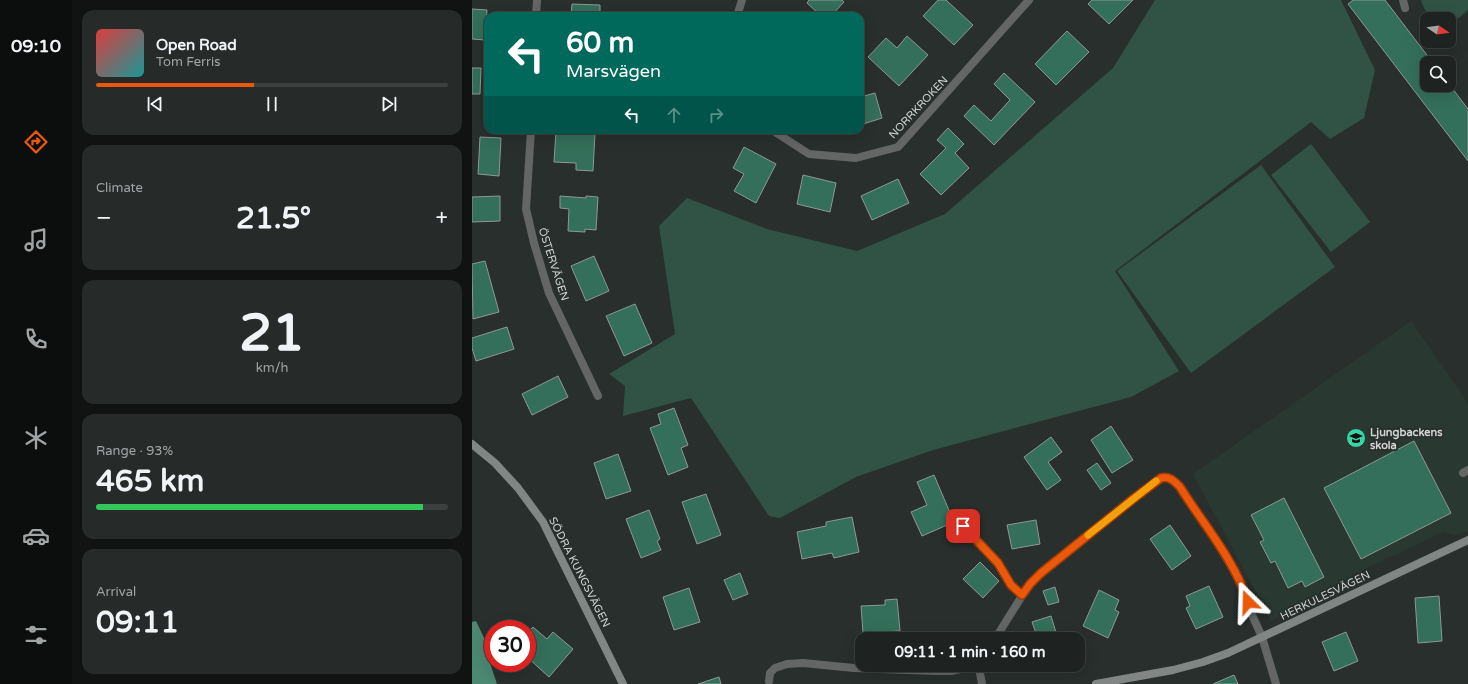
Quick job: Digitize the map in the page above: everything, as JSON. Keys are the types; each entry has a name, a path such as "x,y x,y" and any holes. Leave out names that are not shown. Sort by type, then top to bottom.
{"street":[{"path":"536,12 537,0"},
{"path":"738,12 742,0"},
{"name":"NORRKROKEN","path":"778,134 809,154 856,158 898,147 1029,0"},
{"path":"1402,0 1405,8"},
{"name":"ÖSTERVÄGEN","path":"530,134 526,209 534,243 549,293 598,396"},
{"name":"SÖDRA KUNGSVÄGEN","path":"472,444 496,463 518,488 543,522 624,684"},
{"path":"999,632 1022,595 1041,573 1133,499 1161,478 1166,477 1180,487 1216,540 1244,589 1252,614 1262,637 1276,684"},
{"path":"963,526 998,563 1011,585 1022,595"},
{"name":"HERKULESVÄGEN","path":"1096,684 1147,676 1228,654 1468,540"},
{"path":"769,681 770,673 774,668 787,664 803,663 855,668"},
{"path":"980,672 982,684"}],"shaded area":[{"path":"1155,0 1341,0 1375,70 1364,118 1330,139 1311,122 1115,271 1179,371 1131,397 933,450 856,477 780,518 769,516 691,398 623,416 625,386 609,374 675,334 659,226 687,198 767,229 857,251 945,214 1113,68"},
{"path":"1421,0 1468,0 1468,10 1456,19 1456,12 1427,12"},
{"path":"1311,144 1370,222 1331,252 1271,175"},
{"path":"1261,165 1335,267 1191,373 1117,271"},
{"name":"Ljungbackens skola","path":"1411,321 1468,403 1468,531 1454,535 1443,532 1367,568 1271,621 1193,474"},
{"path":"476,621 484,638 484,672 493,672 497,684 472,684 472,622"}],"building":[{"path":"809,0 842,0 844,2 835,12 817,12 807,3"},
{"path":"938,0 946,0 973,25 954,45 923,16"},
{"path":"1092,0 1133,0 1109,24 1088,4"},
{"path":"1353,0 1385,0 1420,46 1420,48 1428,56 1420,56 1420,92 1455,92 1468,109 1468,161 1348,4"},
{"path":"572,4 600,5 600,12 571,12"},
{"path":"472,9 487,10 487,12 484,12 484,40 472,39"},
{"path":"1067,31 1089,52 1056,85 1035,64"},
{"path":"907,36 928,55 899,86 868,57 886,38 897,48"},
{"path":"472,68 481,68 480,94 472,94"},
{"path":"1004,73 1035,102 994,145 964,116 974,105 991,121 1010,100 994,84"},
{"path":"875,93 882,118 864,124 864,96"},
{"path":"948,128 964,144 955,153 969,168 941,195 920,174 946,148 937,140"},
{"path":"556,134 595,134 593,171 576,170 576,163 554,162"},
{"path":"480,137 501,138 499,176 478,174"},
{"path":"744,147 776,164 756,203 734,191 744,174 733,168"},
{"path":"803,175 836,183 830,212 797,204"},
{"path":"898,179 909,203 872,220 861,196"},
{"path":"500,196 500,221 472,222 472,197"},
{"path":"560,196 586,198 586,196 598,197 596,230 585,229 585,232 568,231 569,209 560,208"},
{"path":"594,256 609,291 586,301 571,266"},
{"path":"485,261 499,312 473,319 472,264"},
{"path":"635,304 652,343 624,356 606,316"},
{"path":"507,327 514,349 476,361 472,348 472,338"},
{"path":"558,376 568,397 532,415 522,394"},
{"path":"674,408 688,445 681,448 688,467 668,475 650,428 661,424 658,414"},
{"path":"1111,426 1133,460 1112,473 1091,440"},
{"path":"1051,437 1062,452 1048,462 1061,480 1047,490 1024,457"},
{"path":"1414,441 1451,513 1361,559 1324,488"},
{"path":"618,454 631,491 606,499 594,463"},
{"path":"1097,463 1111,483 1101,490 1087,470"},
{"path":"934,475 954,522 922,536 911,512 927,505 917,482"},
{"path":"706,494 721,535 697,544 682,502"},
{"path":"1284,498 1324,577 1305,587 1302,581 1288,588 1275,561 1271,563 1260,542 1264,540 1251,515"},
{"path":"649,510 660,539 657,541 661,550 641,558 626,519"},
{"path":"852,517 859,552 834,558 832,553 802,559 797,532 826,526 826,522"},
{"path":"1036,520 1040,544 1012,549 1007,525"},
{"path":"1170,525 1191,556 1172,570 1150,539"},
{"path":"980,562 999,581 983,598 963,579"},
{"path":"740,573 748,594 733,600 724,580"},
{"path":"1209,586 1223,617 1196,629 1186,608 1190,606 1186,596"},
{"path":"1055,587 1059,602 1048,605 1043,591"},
{"path":"689,588 700,622 674,630 663,597"},
{"path":"1099,590 1119,600 1115,610 1119,612 1108,638 1083,626"},
{"path":"1439,596 1442,641 1418,643 1415,598"},
{"path":"897,599 900,631 863,632 861,606 885,605 885,600"},
{"path":"1051,616 1056,632 1036,632 1032,622"},
{"path":"536,630 547,639 553,632 573,649 549,677 536,665"},
{"path":"1346,632 1358,661 1334,671 1322,642"},
{"path":"1234,675 1238,684 1213,684"},
{"path":"719,677 721,684 698,684"}],"slow traffic":[{"path":"1088,535 1156,481"}],"place":[{"name":"Ljungbackens skola","path":"1356,438"}],"route":[{"path":"963,526 998,563 1011,585 1022,595 1024,590 1041,573 1133,499 1161,478 1166,477 1171,479 1180,487 1216,540 1244,589 1248,602"}]}
